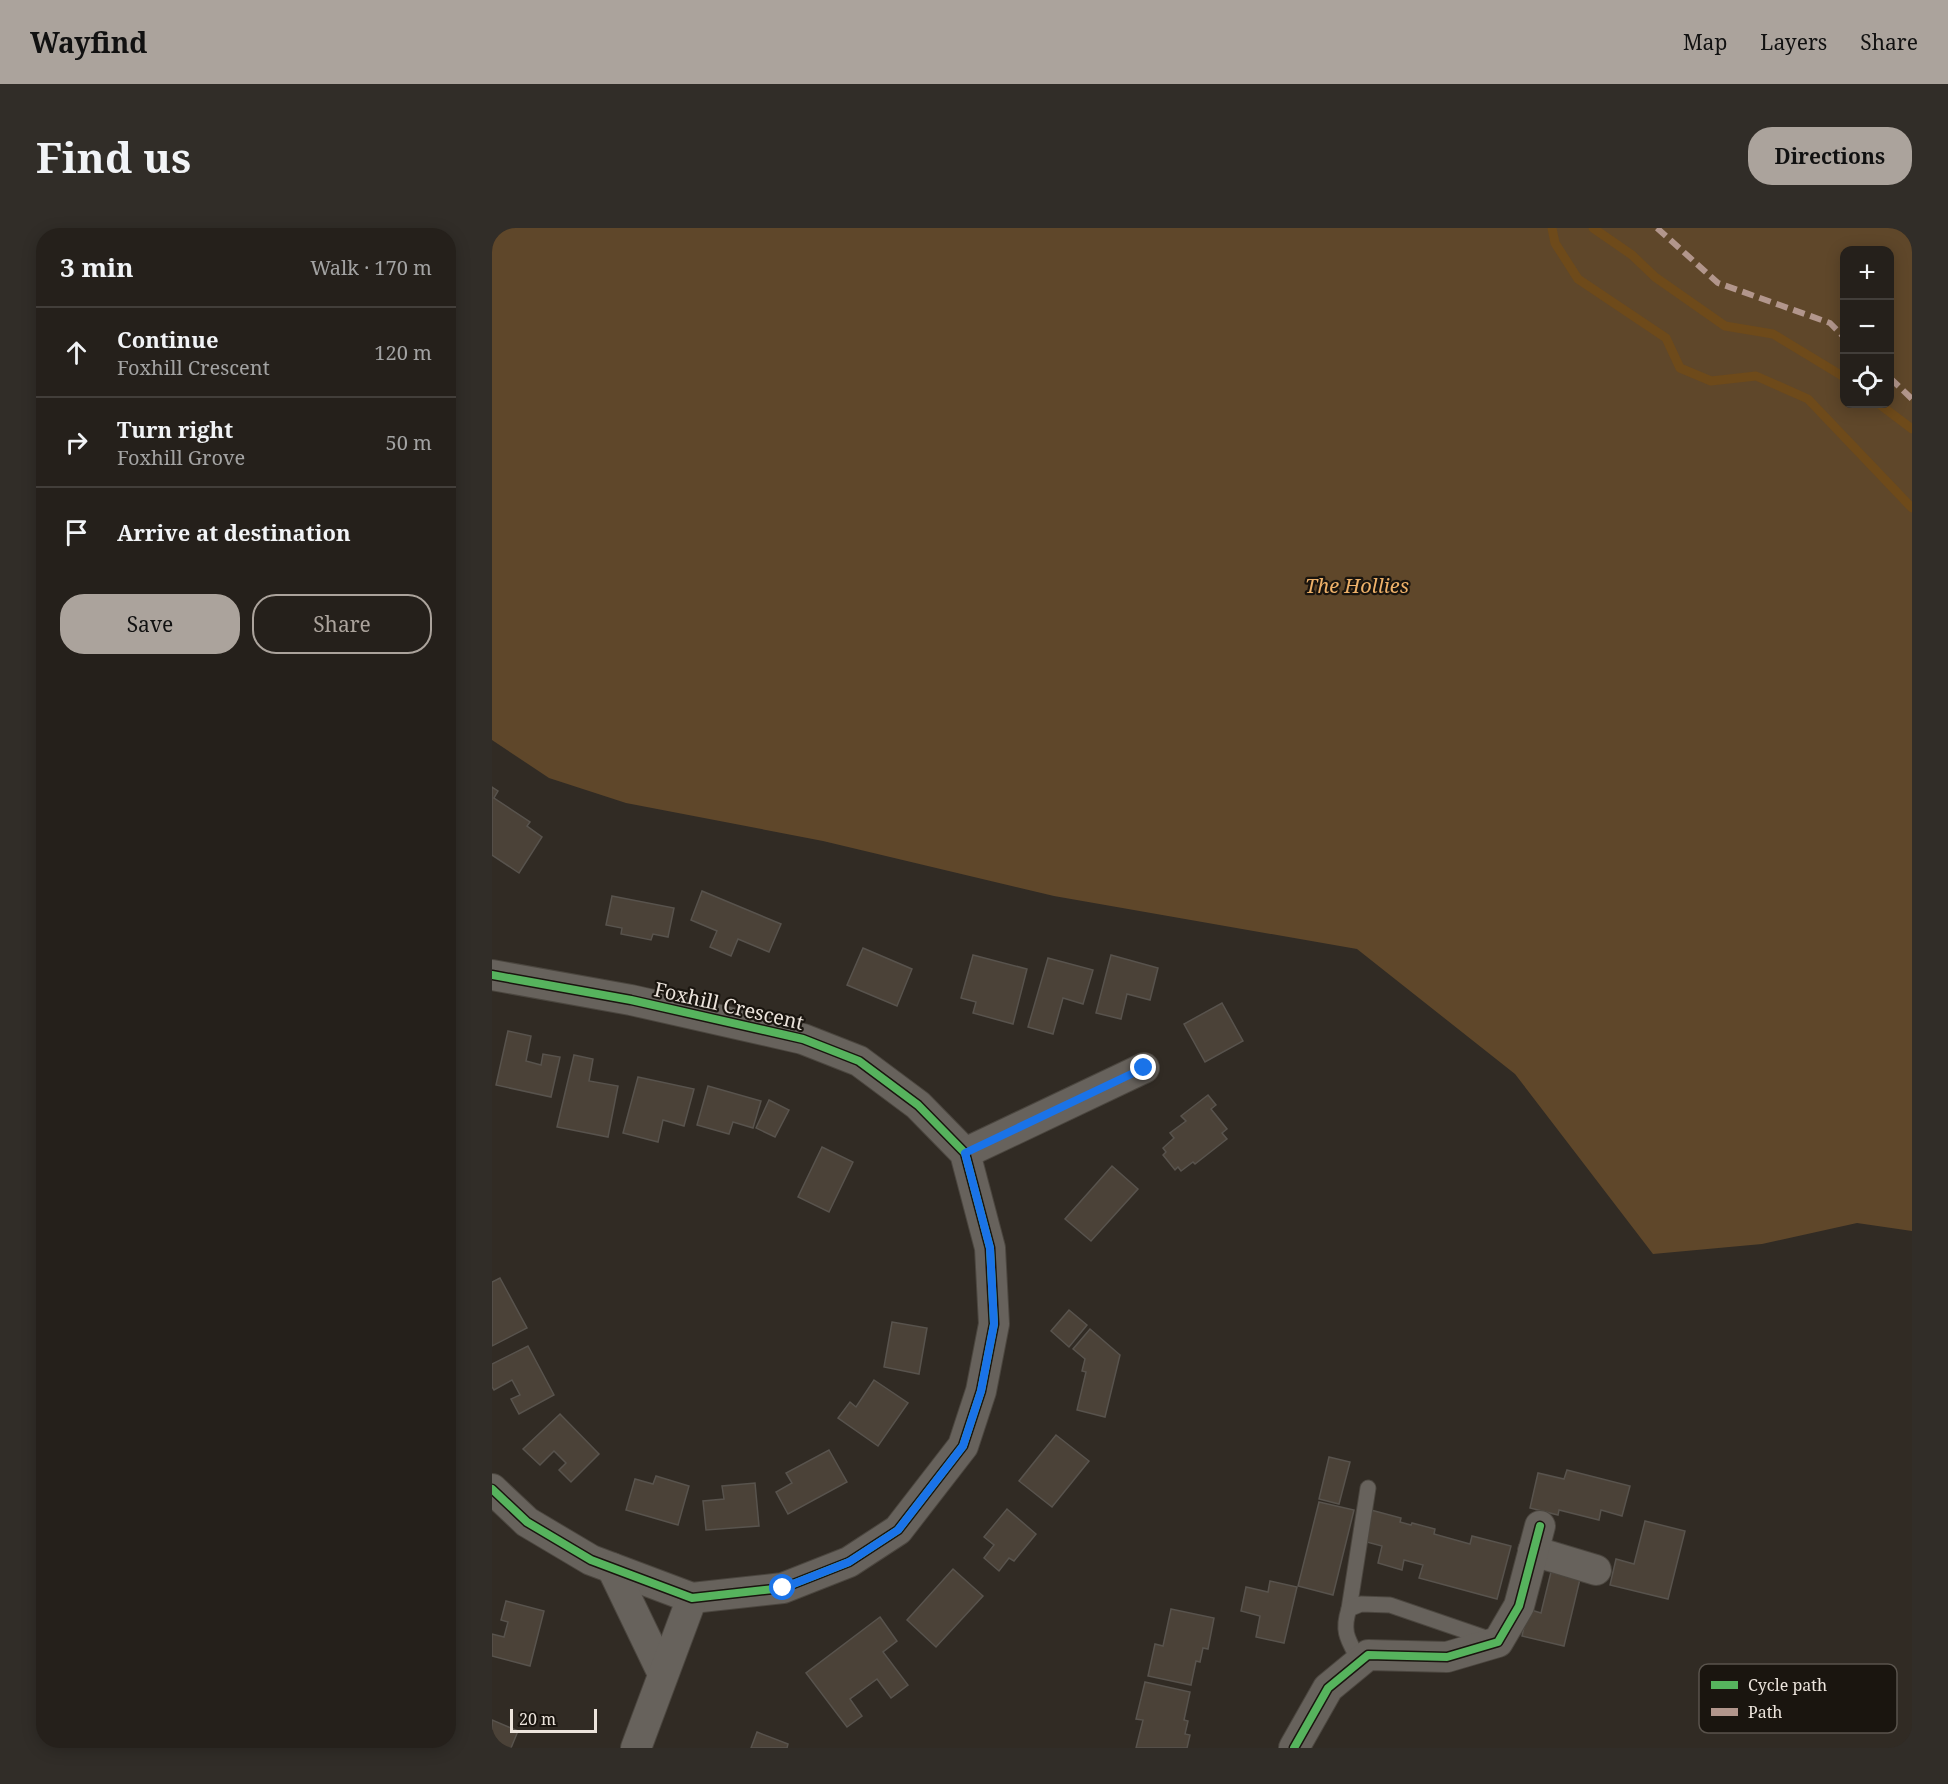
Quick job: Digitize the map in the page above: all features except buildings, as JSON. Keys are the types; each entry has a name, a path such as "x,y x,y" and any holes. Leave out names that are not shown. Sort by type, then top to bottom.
{"street":[{"name":"Foxhill Crescent","path":"492,975 631,1000 803,1039 859,1061 918,1105 965,1153 990,1248 994,1324 981,1391 963,1446 898,1530 849,1562 783,1588 692,1598 591,1560 527,1522 492,1489"},
{"path":"965,1153 1144,1068"},
{"path":"1294,1748 1328,1688 1368,1654 1447,1658 1498,1642 1519,1606 1537,1539 1596,1569"},
{"path":"612,1568 663,1674"},
{"path":"636,1748 692,1598"}],"lane":[{"path":"1359,1662 1345,1634 1345,1621 1349,1610 1368,1488"},
{"path":"1349,1610 1361,1604 1390,1605 1498,1642"}],"green space":[{"name":"The Hollies","path":"492,228 1912,228 1912,1231 1857,1223 1762,1244 1653,1254 1515,1074 1357,949 1054,896 823,841 626,803 549,778 492,740"}],"waterway":[{"path":"1552,228 1555,243 1578,279 1666,338 1680,368 1711,381 1756,376 1808,399 1912,508"},
{"path":"1593,228 1632,255 1655,277 1725,326 1773,334 1840,375"},
{"path":"1884,408 1912,429"}],"marked path":[{"path":"1657,228 1718,283 1830,323 1840,333"},
{"path":"1894,382 1912,399"}],"cycle path":[{"path":"492,975 631,1000 803,1039 859,1061 918,1105 965,1153 990,1248 994,1324 981,1391 963,1446 898,1530 849,1562 783,1588 692,1598 591,1560 527,1522 492,1489"},
{"path":"1294,1748 1328,1688 1368,1655 1447,1657 1498,1642 1519,1606 1540,1526"}],"route":[{"path":"783,1588 849,1562 898,1530 963,1446 981,1391 994,1324 990,1248 965,1153 1144,1068"}]}
